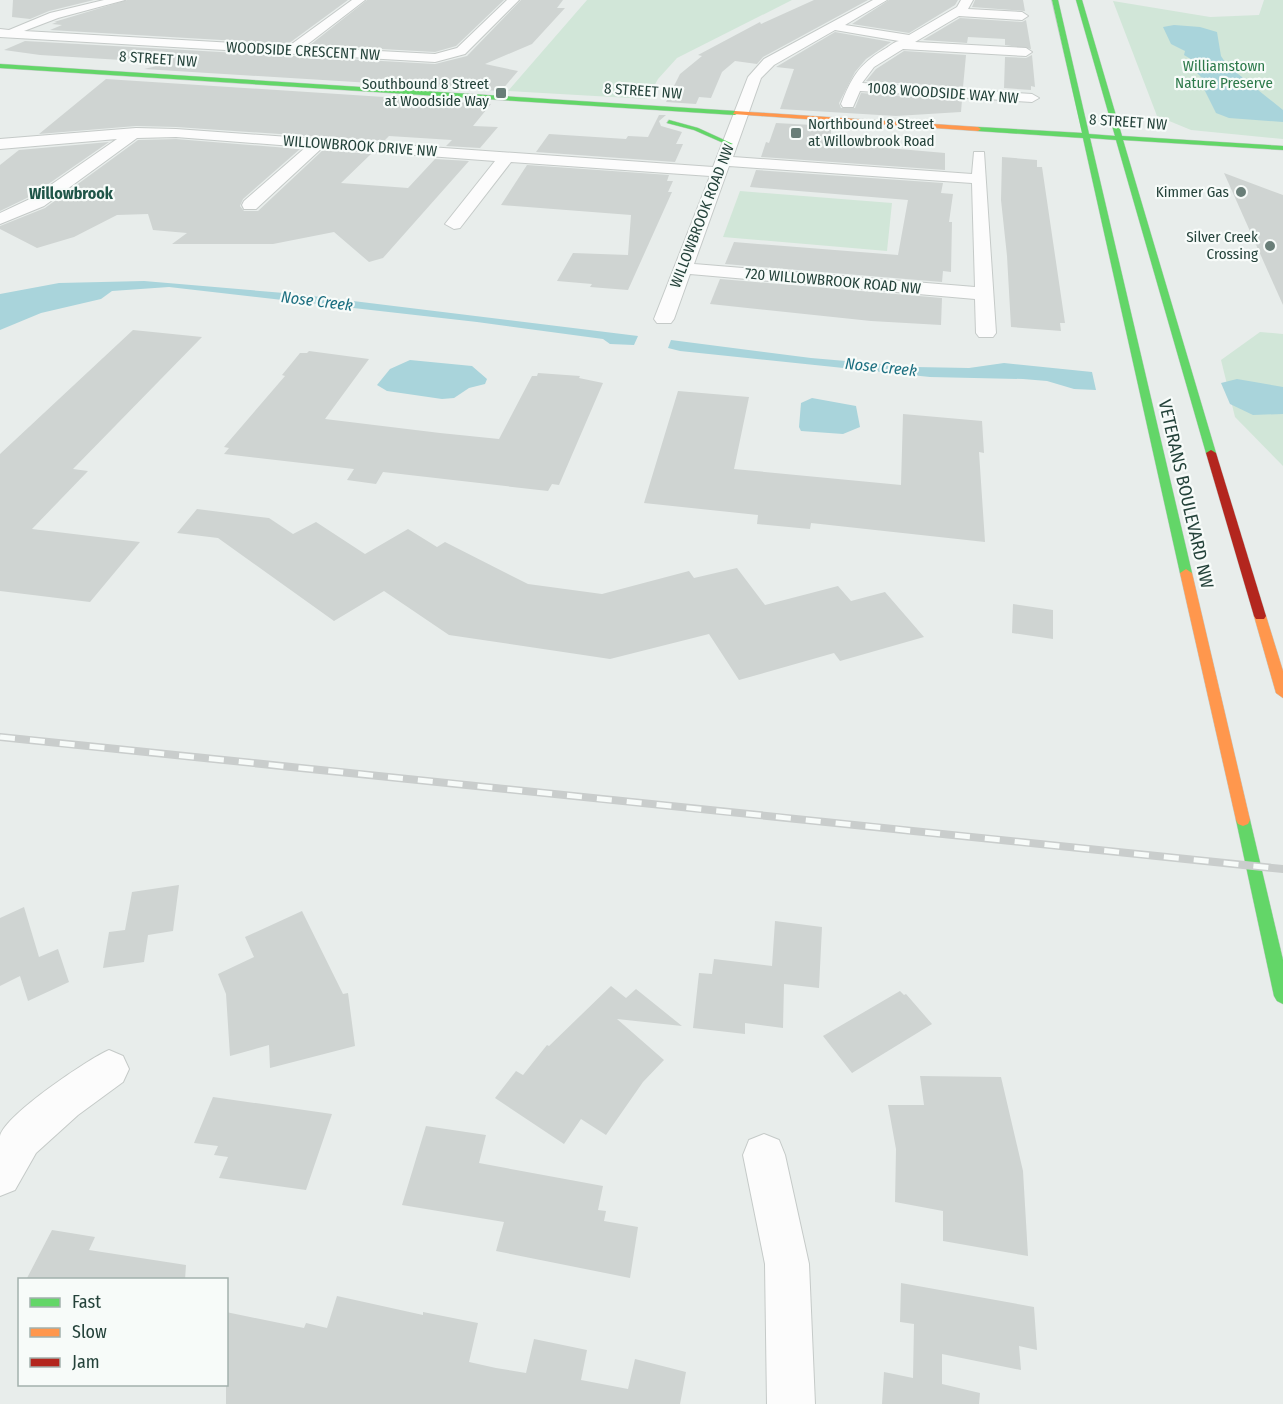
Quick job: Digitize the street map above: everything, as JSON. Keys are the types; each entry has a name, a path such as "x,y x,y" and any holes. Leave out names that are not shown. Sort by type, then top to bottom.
{"main road":[{"name":"VETERANS BOULEVARD NW","path":"1055,0 1283,996"},
{"name":"VETERANS BOULEVARD NW","path":"1079,0 1135,199 1283,693"},
{"path":"0,61 38,68"},
{"name":"8 STREET NW","path":"0,66 739,119 966,138 1087,141 1220,149 1283,156"},
{"name":"8 STREET NW","path":"0,76 650,118 841,120 1008,131 1087,141"},
{"path":"749,95 780,109 841,120"},
{"path":"1008,131 1056,124 1078,101"},
{"path":"1110,109 1124,122 1142,130 1220,149"},
{"path":"650,118 696,129 724,159"},
{"path":"966,138 1008,145"},
{"name":"8 STREET NW","path":"1220,149 1283,148"},
{"path":"1182,156 1220,149"},
{"path":"1077,162 1096,182"},
{"path":"1135,199 1144,178"}],"street":[{"name":"WOODSIDE CRESCENT NW","path":"2,35 54,15 118,0"},
{"path":"291,50 359,0"},
{"name":"WOODSIDE CRESCENT NW","path":"2,35 446,57 461,51 513,0"},
{"name":"WILLOWBROOK ROAD NW","path":"664,319 681,268 755,77 769,62 881,0"},
{"name":"1008 WOODSIDE WAY NW","path":"848,104 858,77 869,64 965,6 967,0"},
{"path":"955,12 1022,16"},
{"path":"836,24 908,40 1026,52"},
{"name":"1008 WOODSIDE WAY NW","path":"853,87 1032,98"},
{"path":"30,121 30,141"},
{"path":"0,219 38,202 136,132"},
{"name":"WILLOWBROOK DRIVE NW","path":"0,144 136,132 507,156 724,159"},
{"path":"250,205 319,143"},
{"path":"979,155 986,333"},
{"path":"454,224 507,156"},
{"path":"724,159 980,179"},
{"name":"720 WILLOWBROOK ROAD NW","path":"681,268 984,294"},
{"path":"0,1174 21,1139 64,1101 109,1069"},
{"path":"764,1155 787,1264 791,1404"}],"green space":[{"path":"587,0 792,0 677,58 658,79 647,99 508,91"},
{"name":"Williamstown Nature Preserve","path":"1264,0 1283,0 1283,139 1191,130 1157,116 1113,1 1210,17 1259,15"},
{"path":"740,191 892,203 887,251 723,237"},
{"path":"1260,332 1283,334 1283,466 1235,417 1221,360"}],"water":[{"path":"1174,25 1200,27 1217,32 1221,56 1227,65 1283,110 1283,122 1229,118 1216,113 1202,85 1205,81 1197,73 1200,70 1199,64 1184,55 1185,51 1171,44 1163,27"},
{"name":"Nose Creek","path":"144,281 296,294 638,336 634,345 610,344 603,339 477,322 169,287 112,291 101,299 41,313 0,330 0,294 59,283"},
{"name":"Nose Creek","path":"671,340 811,358 915,367 969,368 1004,363 1092,372 1096,390 1074,389 1047,381 930,377 680,351 668,348"},
{"path":"410,360 472,366 487,379 485,384 469,388 454,398 442,399 387,391 377,385 390,369"},
{"path":"1237,379 1283,387 1283,414 1253,415 1230,404 1221,383"},
{"path":"812,398 856,406 860,427 843,434 801,431 799,427 801,403"}],"building":[{"path":"13,0 94,0 49,11 30,19 12,17"},
{"path":"127,0 348,0 288,44 50,30 62,25 52,24 57,22 54,22"},
{"path":"367,0 504,0 456,46 435,52 310,45"},
{"path":"521,0 563,0 557,8 565,8 532,44 485,64 518,71 501,91 144,69 170,63 40,55 4,50 25,41 435,64 467,56"},
{"path":"814,0 868,0 763,57 757,64 735,61 722,72 711,98 699,97 696,104 666,102 680,74 702,56 698,55 760,22 761,24"},
{"path":"889,0 958,0 955,5 909,33 852,24"},
{"path":"975,0 1023,0 1025,11 972,7"},
{"path":"960,18 1022,22 1026,20 1031,49 1005,45 1005,39 968,37 967,43 923,40"},
{"path":"835,32 891,42 866,59 855,72 839,103 841,108 855,108 861,93 962,100 961,112 896,116 780,109 794,69 776,67"},
{"path":"904,51 966,55 963,87 866,81 876,69"},
{"path":"1032,55 1035,87 1031,86 1031,90 1004,88 1005,57 1026,58"},
{"path":"106,79 491,104 473,126 498,127 480,148 446,146 452,140 389,136 384,141 176,127 136,126 39,134"},
{"path":"659,115 666,115 659,121 661,126 682,132 676,144 683,144 675,162 536,152 549,134 626,139 628,136 648,137"},
{"path":"776,123 831,126 831,143 945,153 945,170 761,157"},
{"path":"176,139 300,149 243,199 240,206 244,211 258,211 323,150 371,154 341,183 408,188 435,159 469,161 383,258 369,262 334,232 273,244 172,244 187,233 153,230 148,214 117,215 74,237 37,248 0,229 0,226 45,208 138,140"},
{"path":"109,142 31,196 0,211 0,165 19,150"},
{"path":"1002,157 1037,160 1037,167 1042,167 1065,323 1060,323 1061,331 1011,327 1001,200"},
{"path":"527,165 669,175 667,181 673,181 668,192 672,192 628,290 590,287 592,284 557,281 573,253 628,255 631,215 501,205"},
{"path":"756,170 943,183 941,193 953,194 949,222 952,222 951,272 943,271 942,282 725,264 734,242 898,255 908,200 750,187"},
{"path":"1224,173 1283,195 1283,305"},
{"path":"720,279 942,298 941,325 871,321 710,304"},
{"path":"133,330 202,337 73,469 88,471 32,529 140,542 90,602 0,591 0,454"},
{"path":"309,351 369,359 325,419 440,433 499,439 532,376 537,376 538,373 580,376 579,378 603,383 559,485 552,484 548,491 383,472 376,484 347,480 354,469 224,454 229,448 224,447 285,376 282,375 300,353"},
{"path":"678,391 749,397 734,469 901,485 903,414 982,421 984,453 979,452 985,542 811,523 810,529 757,524 758,515 644,503"},
{"path":"197,509 269,518 293,534 316,522 365,554 408,529 437,547 445,542 528,584 602,594 689,571 694,578 737,568 765,605 838,586 851,601 885,592 924,637 840,661 834,653 739,680 709,634 610,659 449,635 384,591 334,621 218,538 177,533"},
{"path":"1013,604 1053,610 1053,639 1012,633"},
{"path":"179,885 173,931 148,935 144,962 103,968 109,932 125,930 132,892"},
{"path":"24,907 39,957 58,949 69,982 28,1001 20,976 0,986 0,918"},
{"path":"302,911 343,994 348,993 355,1046 270,1068 269,1045 230,1056 226,994 218,974 254,957 245,937"},
{"path":"775,921 822,927 819,988 784,984 783,1028 745,1023 745,1034 693,1028 699,973 712,974 714,959 772,966"},
{"path":"611,986 626,998 636,989 682,1026 617,1019 664,1060 643,1082 606,1135 581,1119 564,1144 495,1098 516,1071 523,1075 547,1045 549,1046"},
{"path":"900,991 906,994 932,1024 852,1073 823,1036"},
{"path":"920,1076 1001,1077 1023,1171 1028,1256 943,1241 943,1211 895,1202 896,1149 888,1105 924,1105"},
{"path":"213,1097 332,1114 306,1190 219,1178 228,1157 214,1155 218,1146 194,1143"},
{"path":"426,1126 486,1135 479,1163 603,1186 598,1210 606,1211 604,1221 638,1227 630,1278 496,1251 504,1222 402,1205"},
{"path":"52,1230 95,1237 89,1250 186,1265 185,1278 27,1278"},
{"path":"901,1283 1034,1307 1037,1350 1019,1346 1021,1370 942,1354 942,1384 980,1393 979,1404 882,1404 884,1372 913,1378 914,1324 900,1322"},
{"path":"337,1296 423,1315 423,1312 478,1323 469,1362 496,1368 526,1373 534,1339 587,1350 581,1380 628,1389 635,1359 686,1372 680,1404 226,1404 228,1312 304,1328 306,1323 327,1328"}],"railway":[{"path":"0,737 1283,869"}],"traffic: fast":[{"path":"1055,0 1186,573"},
{"path":"1079,0 1211,453"},
{"path":"0,66 735,113"},
{"path":"669,122 696,129 730,144"},
{"path":"978,129 1283,148"},
{"path":"1243,820 1283,996"}],"traffic: slow":[{"path":"735,113 978,129"},
{"path":"1186,573 1243,820"},
{"path":"1260,616 1283,693"}],"traffic: jam":[{"path":"1211,453 1260,616"}],"place":[{"name":"Southbound 8 Street at Woodside Way","path":"501,93"},
{"name":"Northbound 8 Street at Willowbrook Road","path":"796,133"},
{"name":"Kimmer Gas","path":"1241,192"},
{"name":"Silver Creek Crossing","path":"1270,246"}],"district":[{"name":"Willowbrook","path":"71,193"}]}
